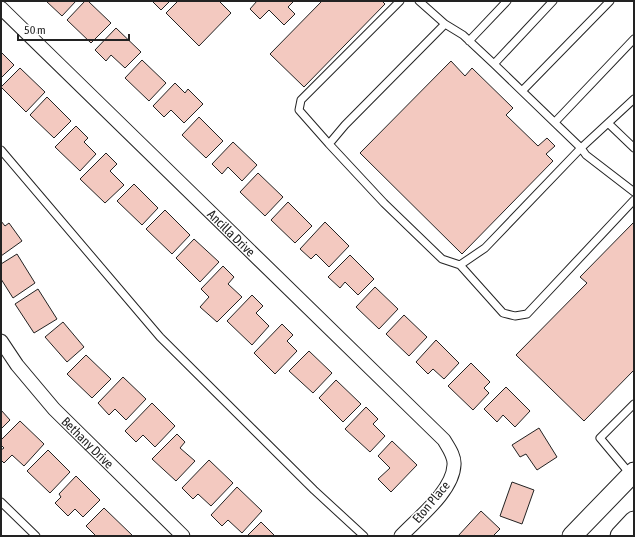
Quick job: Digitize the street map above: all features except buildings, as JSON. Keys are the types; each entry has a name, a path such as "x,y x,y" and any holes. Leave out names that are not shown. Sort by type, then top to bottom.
{"main road":[{"path":"572,536 633,475"},
{"path":"620,536 634,521"}],"street":[{"name":"Ancilla Drive","path":"1,8 444,440 451,452 455,464"},
{"name":"Bethany Drive","path":"1,341 17,365 54,409 183,536"},
{"name":"Eton Place","path":"401,536 437,499 449,484 455,464"}],"lane":[{"path":"400,1 301,100 298,110 384,203 442,259 460,265 503,313 515,316 527,314 634,200"},
{"path":"419,1 445,24 463,35 523,90 581,148 586,155 634,192"},
{"path":"469,41 507,1"},
{"path":"494,64 553,1"},
{"path":"523,90 610,1"},
{"path":"329,144 345,125 445,24"},
{"path":"555,122 634,39"},
{"path":"460,265 485,248 581,148 609,124 634,99"},
{"path":"609,124 634,148"},
{"path":"1,150 160,337 314,490 364,536"},
{"path":"633,475 600,438 634,404"},
{"path":"1,502 36,536"}]}
